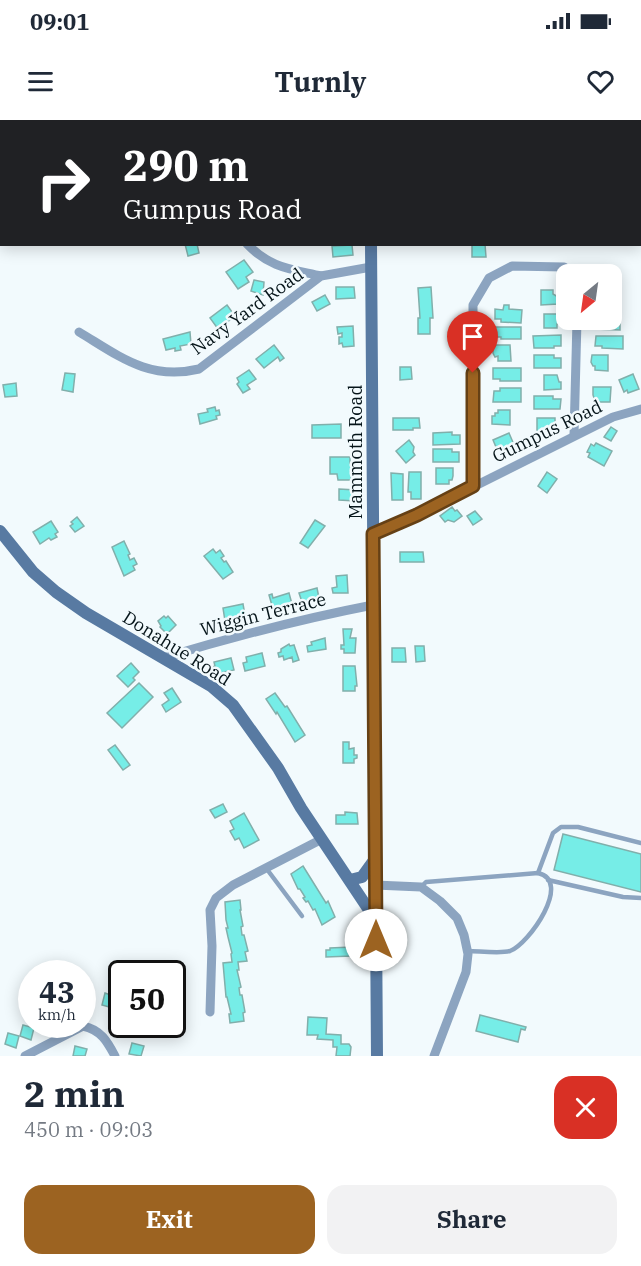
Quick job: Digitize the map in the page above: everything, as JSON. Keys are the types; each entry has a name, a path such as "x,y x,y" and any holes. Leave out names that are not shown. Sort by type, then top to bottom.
{"main road":[{"name":"Mammoth Road","path":"371,246 377,1056"},
{"name":"Donahue Road","path":"0,531 33,572 56,592 87,614 211,686 233,705 278,768 376,921"},
{"path":"350,879 362,877 375,860"}],"street":[{"path":"249,246 260,257 276,265 321,276"},
{"path":"473,486 473,305 489,278 512,266 556,267"},
{"name":"Navy Yard Road","path":"79,332 147,370 188,372 199,369 321,276 371,267"},
{"path":"574,435 577,330"},
{"name":"Gumpus Road","path":"373,534 417,515 574,435 613,417 641,409"},
{"name":"Wiggin Terrace","path":"163,658 308,617 373,605"},
{"path":"210,1012 212,946 210,910 216,897 233,885 322,839"},
{"path":"375,885 421,887 457,918 468,951 466,972 434,1056"},
{"path":"25,1056 83,1026 93,1028 104,1036 115,1056"}],"lane":[{"path":"538,873 553,833 561,827 578,827 641,843"},
{"path":"267,868 303,916"},
{"path":"421,887 426,882 538,873 548,880 623,897 641,898"},
{"path":"468,951 509,952 522,943 532,933 547,908 550,895 548,880"}],"building":[{"path":"186,246 197,246 199,253 188,256"},
{"path":"332,246 352,246 353,255 333,257"},
{"path":"472,246 485,246 486,257 472,257"},
{"path":"244,260 253,272 246,277 249,282 238,289 226,272"},
{"path":"254,280 264,282 263,295 251,291"},
{"path":"336,287 354,287 355,298 336,299"},
{"path":"431,287 433,318 430,318 430,334 418,334 418,318 420,318 418,288"},
{"path":"541,290 553,290 556,304 541,305"},
{"path":"325,295 330,304 317,311 312,302"},
{"path":"227,305 235,316 218,329 210,318"},
{"path":"504,305 509,305 509,309 522,310 521,323 501,322 501,319 495,319 495,309 503,310"},
{"path":"544,314 556,314 556,328 544,328"},
{"path":"353,326 354,346 343,347 342,343 339,344 339,337 342,337 342,333 338,334 337,327"},
{"path":"494,327 521,327 521,339 494,337"},
{"path":"190,332 191,344 180,346 181,350 175,351 175,348 166,350 163,339"},
{"path":"561,335 561,346 534,348 533,336"},
{"path":"596,336 623,336 623,349 595,346"},
{"path":"274,345 284,358 280,361 278,357 264,368 256,359"},
{"path":"493,345 510,345 511,361 498,361 498,356 495,357 493,353"},
{"path":"534,355 554,355 554,358 561,358 561,368 534,368"},
{"path":"592,355 608,355 608,371 595,370 591,362"},
{"path":"400,367 411,367 412,379 400,380"},
{"path":"493,368 521,368 521,381 493,379"},
{"path":"249,370 256,379 247,385 250,389 243,393 237,384 239,382 237,378"},
{"path":"65,373 75,374 73,392 62,390"},
{"path":"633,374 639,389 624,392 619,380"},
{"path":"544,375 557,375 561,382 561,389 544,390"},
{"path":"16,383 17,396 5,397 3,385"},
{"path":"593,387 611,387 610,402 597,402 597,398 593,395"},
{"path":"500,388 521,388 521,402 493,402 494,391 500,391"},
{"path":"534,396 553,396 553,399 561,399 560,409 534,409"},
{"path":"215,407 216,411 219,410 220,415 216,416 217,419 200,424 198,414 208,412 207,409"},
{"path":"498,410 510,410 510,425 492,424 492,416 498,413"},
{"path":"393,418 419,418 420,428 393,430"},
{"path":"537,418 555,418 555,426 553,430 550,430 550,434 537,434"},
{"path":"341,424 341,438 312,438 312,425"},
{"path":"611,427 617,431 611,441 604,437"},
{"path":"452,432 452,435 460,435 460,444 433,445 433,433"},
{"path":"509,433 515,447 503,452 496,447 493,440"},
{"path":"409,440 414,447 415,455 406,463 396,451"},
{"path":"596,443 612,451 604,466 588,457 590,453 587,452 591,444 594,446"},
{"path":"433,449 452,449 452,452 459,452 459,462 433,462"},
{"path":"330,457 350,457 351,480 338,480 337,474 330,474"},
{"path":"436,468 453,468 452,480 449,480 449,484 436,484"},
{"path":"409,472 421,472 421,499 411,499 411,492 408,492"},
{"path":"547,472 557,479 547,493 538,486"},
{"path":"391,473 403,474 403,500 392,500"},
{"path":"339,489 356,490 355,501 339,500"},
{"path":"452,507 462,516 454,522 448,520 445,522 440,516"},
{"path":"475,511 482,519 473,525 467,516"},
{"path":"77,517 84,526 75,532 70,526"},
{"path":"315,520 325,526 308,548 300,543"},
{"path":"51,521 58,532 55,534 57,537 51,540 49,538 40,544 33,532"},
{"path":"124,541 130,554 128,555 130,560 134,558 137,564 133,566 135,570 124,576 112,547"},
{"path":"213,549 216,553 220,550 224,556 221,558 224,562 226,561 233,572 223,579 204,556"},
{"path":"400,552 423,552 424,562 400,562"},
{"path":"347,575 348,593 333,593 332,588 337,587 336,576"},
{"path":"317,588 319,598 302,602 299,593"},
{"path":"289,593 292,604 273,609 269,595 272,594 273,598"},
{"path":"243,604 245,615 241,615 242,618 225,621 223,608"},
{"path":"164,616 166,618 168,616 176,625 167,634 158,621"},
{"path":"343,629 352,629 350,638 356,638 355,653 344,653 344,649 341,649 341,645 344,645"},
{"path":"325,638 326,649 308,652 307,646 312,645 311,642"},
{"path":"289,644 294,645 299,660 293,662 292,657 284,660 283,656 279,657 278,653 281,649"},
{"path":"415,646 424,646 425,661 416,662"},
{"path":"392,648 405,648 406,662 392,662"},
{"path":"262,653 265,666 245,671 243,663 247,662 246,657"},
{"path":"231,658 234,670 212,675 210,668 215,666 214,662"},
{"path":"131,663 139,672 128,687 117,676"},
{"path":"343,666 355,666 357,686 355,686 355,691 343,691"},
{"path":"139,683 153,697 122,728 107,713"},
{"path":"172,688 181,702 166,712 162,705 169,700 164,693"},
{"path":"275,693 285,707 287,706 305,735 295,742 277,712 276,714 266,699"},
{"path":"343,742 349,742 349,749 354,748 354,755 357,755 357,758 354,759 354,763 343,763"},
{"path":"115,745 130,765 123,770 108,750"},
{"path":"223,804 227,812 215,818 210,810"},
{"path":"345,812 357,813 358,824 336,824 336,815 345,815"},
{"path":"244,813 259,840 244,848 239,838 235,840 230,831 234,829 230,821"},
{"path":"563,834 641,854 641,892 554,870"},
{"path":"303,866 326,903 328,901 335,917 322,925 315,909 313,910 308,901 306,902 303,898 305,897 298,889 291,874"},
{"path":"240,900 242,935 244,935 248,951 245,952 247,961 238,962 239,970 237,970 245,1012 243,1013 244,1021 230,1023 229,1014 231,1014 226,997 223,963 232,962 232,953 226,928 228,928 225,902"},
{"path":"351,947 351,956 326,957 326,950 330,948"},
{"path":"105,993 108,994 108,1007 102,1005"},
{"path":"480,1015 526,1027 525,1030 521,1029 518,1042 476,1031"},
{"path":"308,1017 327,1018 326,1034 341,1035 341,1044 349,1044 351,1047 350,1056 336,1056 337,1047 333,1047 333,1040 317,1039 318,1035 307,1035"},
{"path":"8,1033 18,1036 16,1048 5,1044"},
{"path":"132,1043 144,1046 141,1056 129,1054"},
{"path":"75,1046 87,1049 85,1056 73,1056"}],"route":[{"path":"376,940 373,534 417,515 473,486 473,373"}]}
